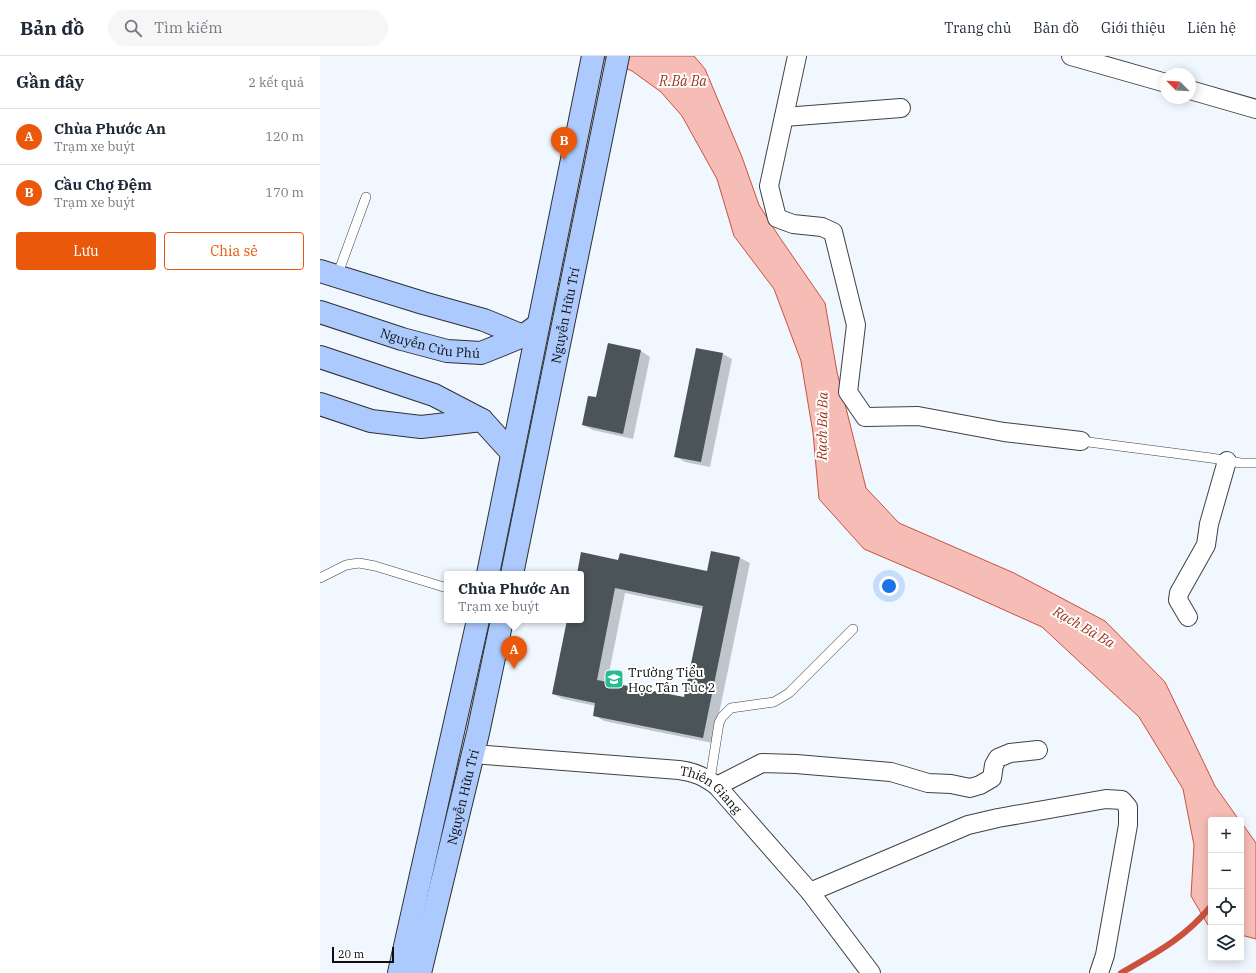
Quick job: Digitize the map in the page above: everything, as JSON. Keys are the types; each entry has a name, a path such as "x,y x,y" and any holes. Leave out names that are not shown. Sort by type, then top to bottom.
{"main road":[{"name":"Nguyễn Hữu Trí","path":"489,571 512,453 530,331 593,56"},
{"name":"Nguyễn Hữu Trí","path":"513,571 618,56"},
{"path":"328,274 423,303 530,331"},
{"name":"Nguyễn Cửu Phú","path":"320,312 447,352 481,353 530,331"},
{"path":"326,359 434,395 482,420 512,453"},
{"path":"320,404 371,420 421,427 482,420"},
{"name":"Nguyễn Hữu Trí","path":"399,973 477,623"},
{"name":"Nguyễn Hữu Trí","path":"420,973 473,754 501,623"}],"street":[{"path":"797,56 769,186 777,218 793,224 822,227 834,232 856,326 848,392 865,417 918,416 1004,432 1081,441"},
{"path":"1071,56 1160,81"},
{"path":"1196,92 1256,109"},
{"path":"784,117 901,108"},
{"path":"1188,617 1178,600 1179,593 1206,546 1208,524 1227,461"},
{"path":"714,783 762,764 796,764 891,772 928,783 951,784 970,788 980,786 992,778 994,765 998,758 1010,753 1038,750"},
{"name":"Thiên Giang","path":"473,754 679,770 697,774 714,783 810,892 871,973"},
{"path":"810,892 968,825 998,818 1106,799 1122,800 1128,807 1128,825 1104,955 1099,973"}],"lane":[{"path":"328,274 366,197"},
{"path":"1081,441 1241,463 1256,463"},
{"path":"320,578 346,565 359,563 375,566 444,587"},
{"path":"714,783 719,724 726,712 731,708 774,702 789,693 853,629"}],"water":[{"name":"R.Bà Ba","path":"598,56 694,56 705,69 742,157 759,205 825,303 837,372 866,488 899,523 1014,573 1105,621 1165,682 1215,786 1237,817 1208,817 1208,925 1191,896 1194,845 1183,789 1139,717 1042,627 864,549 819,499 813,433 801,361 774,289 734,236 717,179 682,116 661,92 632,71"},
{"path":"1244,826 1256,843 1256,939 1244,936"}],"building":[{"path":"608,343 641,350 623,434 582,425 588,396 596,397"},
{"path":"696,348 723,353 701,462 674,457"},
{"path":"711,551 740,557 703,738 593,716 595,703 552,694 566,623 584,623 584,571 578,571 581,552 618,560 620,553 707,571","holes":["615,588 703,606 684,697 597,680"]}],"waterway":[{"path":"1121,973 1180,936 1208,909"}],"place":[{"name":"Cầu Chợ Đệm","path":"564,160"},
{"name":"Chùa Phước An","path":"514,669"},
{"name":"Trường Tiểu Học Tân Túc 2","path":"614,679"}],"water label":[{"name":"Rạch Bà Ba","path":"822,426"},
{"name":"Rạch Bà Ba","path":"1084,627"}]}
